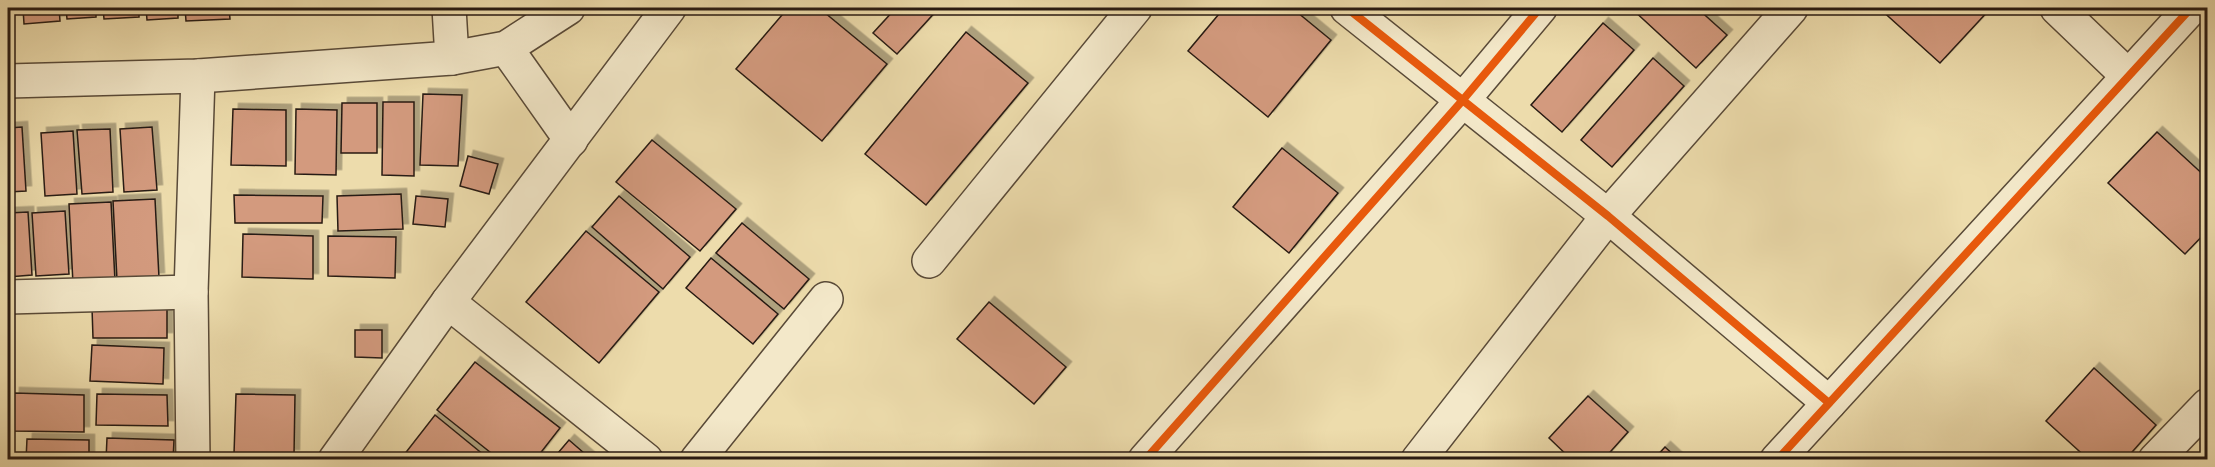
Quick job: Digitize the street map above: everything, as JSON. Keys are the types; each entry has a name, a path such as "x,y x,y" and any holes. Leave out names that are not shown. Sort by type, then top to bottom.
{"street":[{"path":"449,8 452,58"},
{"path":"8,81 198,76 452,58 506,48 568,8"},
{"path":"335,459 448,302 669,8"},
{"path":"930,261 1135,8"},
{"path":"1347,8 1608,216 1829,403"},
{"path":"1145,459 1462,101 1540,8"},
{"path":"1418,459 1608,216 1791,8"},
{"path":"2057,8 2128,76"},
{"path":"1777,459 2191,8"},
{"path":"506,48 571,140"},
{"path":"193,459 191,292 198,76"},
{"path":"8,297 191,292"},
{"path":"697,459 826,299"},
{"path":"448,302 646,459"},
{"path":"2155,459 2208,405"}],"building":[{"path":"23,8 59,8 60,21 24,24"},
{"path":"66,8 96,8 96,17 67,19"},
{"path":"103,8 139,8 139,17 104,19"},
{"path":"146,8 178,8 178,18 147,20"},
{"path":"185,8 229,8 230,19 186,21"},
{"path":"788,8 819,8 887,64 822,141 736,69"},
{"path":"896,8 939,8 897,54 873,33"},
{"path":"1224,8 1292,8 1331,40 1268,117 1188,51"},
{"path":"1631,8 1697,8 1727,35 1696,68"},
{"path":"1879,8 1991,8 1940,63"},
{"path":"1603,23 1634,50 1562,132 1531,105"},
{"path":"966,32 1028,83 926,205 865,154"},
{"path":"1653,58 1684,86 1612,167 1581,140"},
{"path":"423,94 462,95 458,166 420,165"},
{"path":"383,102 414,102 414,176 382,175"},
{"path":"342,103 377,103 377,153 341,153"},
{"path":"233,109 286,110 286,166 231,165"},
{"path":"296,109 337,110 336,175 295,174"},
{"path":"22,127 26,191 8,192 8,128"},
{"path":"152,127 157,190 124,192 120,129"},
{"path":"110,129 113,192 82,194 77,130"},
{"path":"73,131 77,194 45,196 41,133"},
{"path":"2157,132 2208,179 2208,230 2185,254 2108,183"},
{"path":"652,140 736,209 700,251 616,182"},
{"path":"1282,148 1338,193 1289,253 1233,207"},
{"path":"468,156 498,164 489,194 460,186"},
{"path":"401,194 403,229 338,231 337,196"},
{"path":"234,195 323,196 322,223 235,223"},
{"path":"416,196 448,199 445,227 413,224"},
{"path":"619,196 690,257 663,289 592,227"},
{"path":"155,199 159,278 117,280 113,201"},
{"path":"111,202 115,281 73,284 69,204"},
{"path":"65,211 69,274 36,276 32,213"},
{"path":"28,212 32,275 8,277 8,213"},
{"path":"742,223 809,279 784,309 716,253"},
{"path":"586,231 659,292 599,363 526,302"},
{"path":"243,234 313,236 313,279 242,277"},
{"path":"328,236 396,237 395,278 328,276"},
{"path":"711,258 778,314 753,344 686,288"},
{"path":"989,302 1066,367 1034,404 957,339"},
{"path":"92,308 167,309 167,338 93,338"},
{"path":"355,330 382,330 382,358 355,357"},
{"path":"92,345 164,348 163,384 90,381"},
{"path":"475,362 560,428 535,460 500,460 437,410"},
{"path":"2094,368 2156,425 2125,460 2089,460 2046,421"},
{"path":"14,393 84,395 84,432 13,431"},
{"path":"97,394 167,395 168,426 96,425"},
{"path":"236,394 295,395 294,455 234,454"},
{"path":"1588,396 1628,432 1603,460 1572,460 1549,438"},
{"path":"435,415 490,460 400,460"},
{"path":"107,438 174,440 173,460 106,460"},
{"path":"27,439 89,440 89,460 26,460"},
{"path":"569,440 592,460 552,460"},
{"path":"1665,447 1679,460 1653,460"}],"cycle path":[{"path":"1347,8 1608,216 1829,403"},
{"path":"1145,460 1462,101 1540,8"},
{"path":"1777,460 2191,8"}]}
